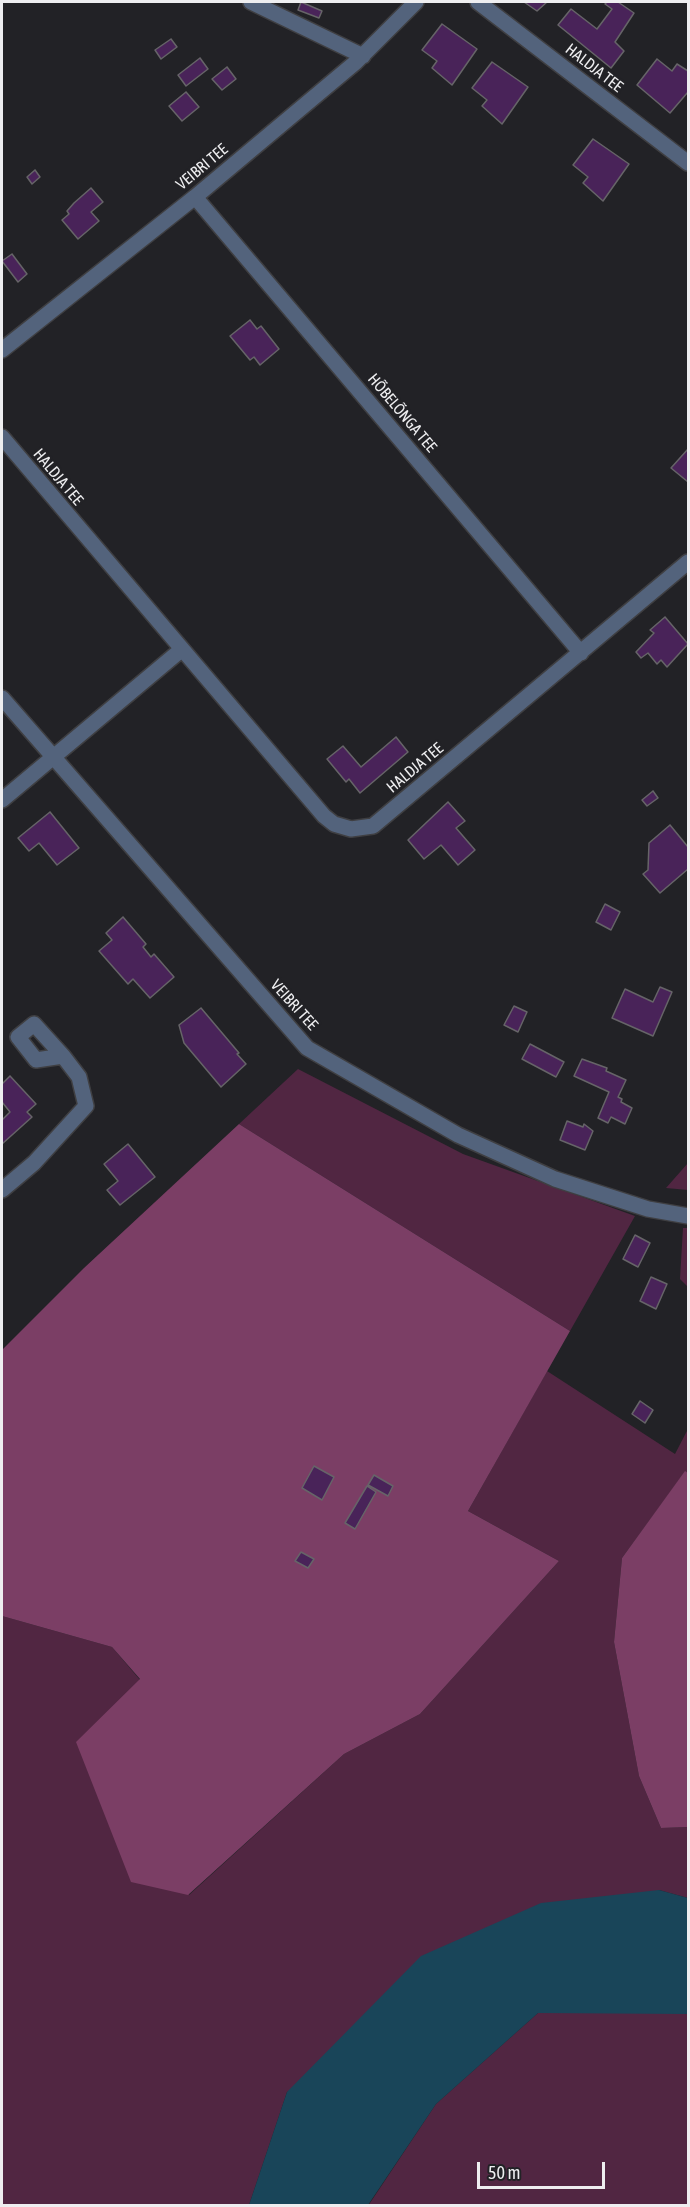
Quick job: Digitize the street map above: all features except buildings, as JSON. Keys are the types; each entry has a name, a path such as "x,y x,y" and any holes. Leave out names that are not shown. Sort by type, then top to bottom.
{"street":[{"path":"251,2 363,56"},
{"name":"VEIBRI TEE","path":"2,350 195,197 363,56 416,2"},
{"name":"HALDJA TEE","path":"478,2 688,163"},
{"name":"HÕBELÕNGA TEE","path":"195,197 581,653"},
{"name":"HALDJA TEE","path":"2,437 180,650 324,816 343,827 362,830 381,820 688,562"},
{"path":"2,800 180,650"},
{"name":"VEIBRI TEE","path":"2,698 308,1048 458,1135 555,1179 648,1209 688,1216"},
{"path":"2,1190 34,1163 86,1106 79,1077 63,1056"}],"shaded area":[{"path":"298,1069 463,1154 635,1216 570,1331 239,1124"},
{"path":"239,1124 570,1331 468,1511 559,1561 420,1714 344,1754 188,1895 131,1882 76,1742 140,1679 112,1647 2,1616 2,1350 84,1268"},
{"path":"688,1163 688,1190 666,1188"},
{"path":"683,1228 688,1228 688,1287 680,1279"},
{"path":"547,1371 675,1454 688,1429 688,1473 685,1472 622,1558 614,1642 639,1776 661,1828 688,1827 688,1898 659,1890 287,2092 249,2205 2,2205 2,1616 112,1647 140,1680 189,1895 344,1754 420,1714 559,1561 468,1511"},
{"path":"685,1471 688,1473 688,1827 661,1828 639,1776 614,1642 622,1558"},
{"path":"679,2012 688,2014 688,2205 368,2206 436,2104 538,2013"}],"water":[{"path":"659,1890 688,1898 688,2014 538,2013 436,2104 368,2205 249,2205 287,2092 421,1956 541,1903"}]}
